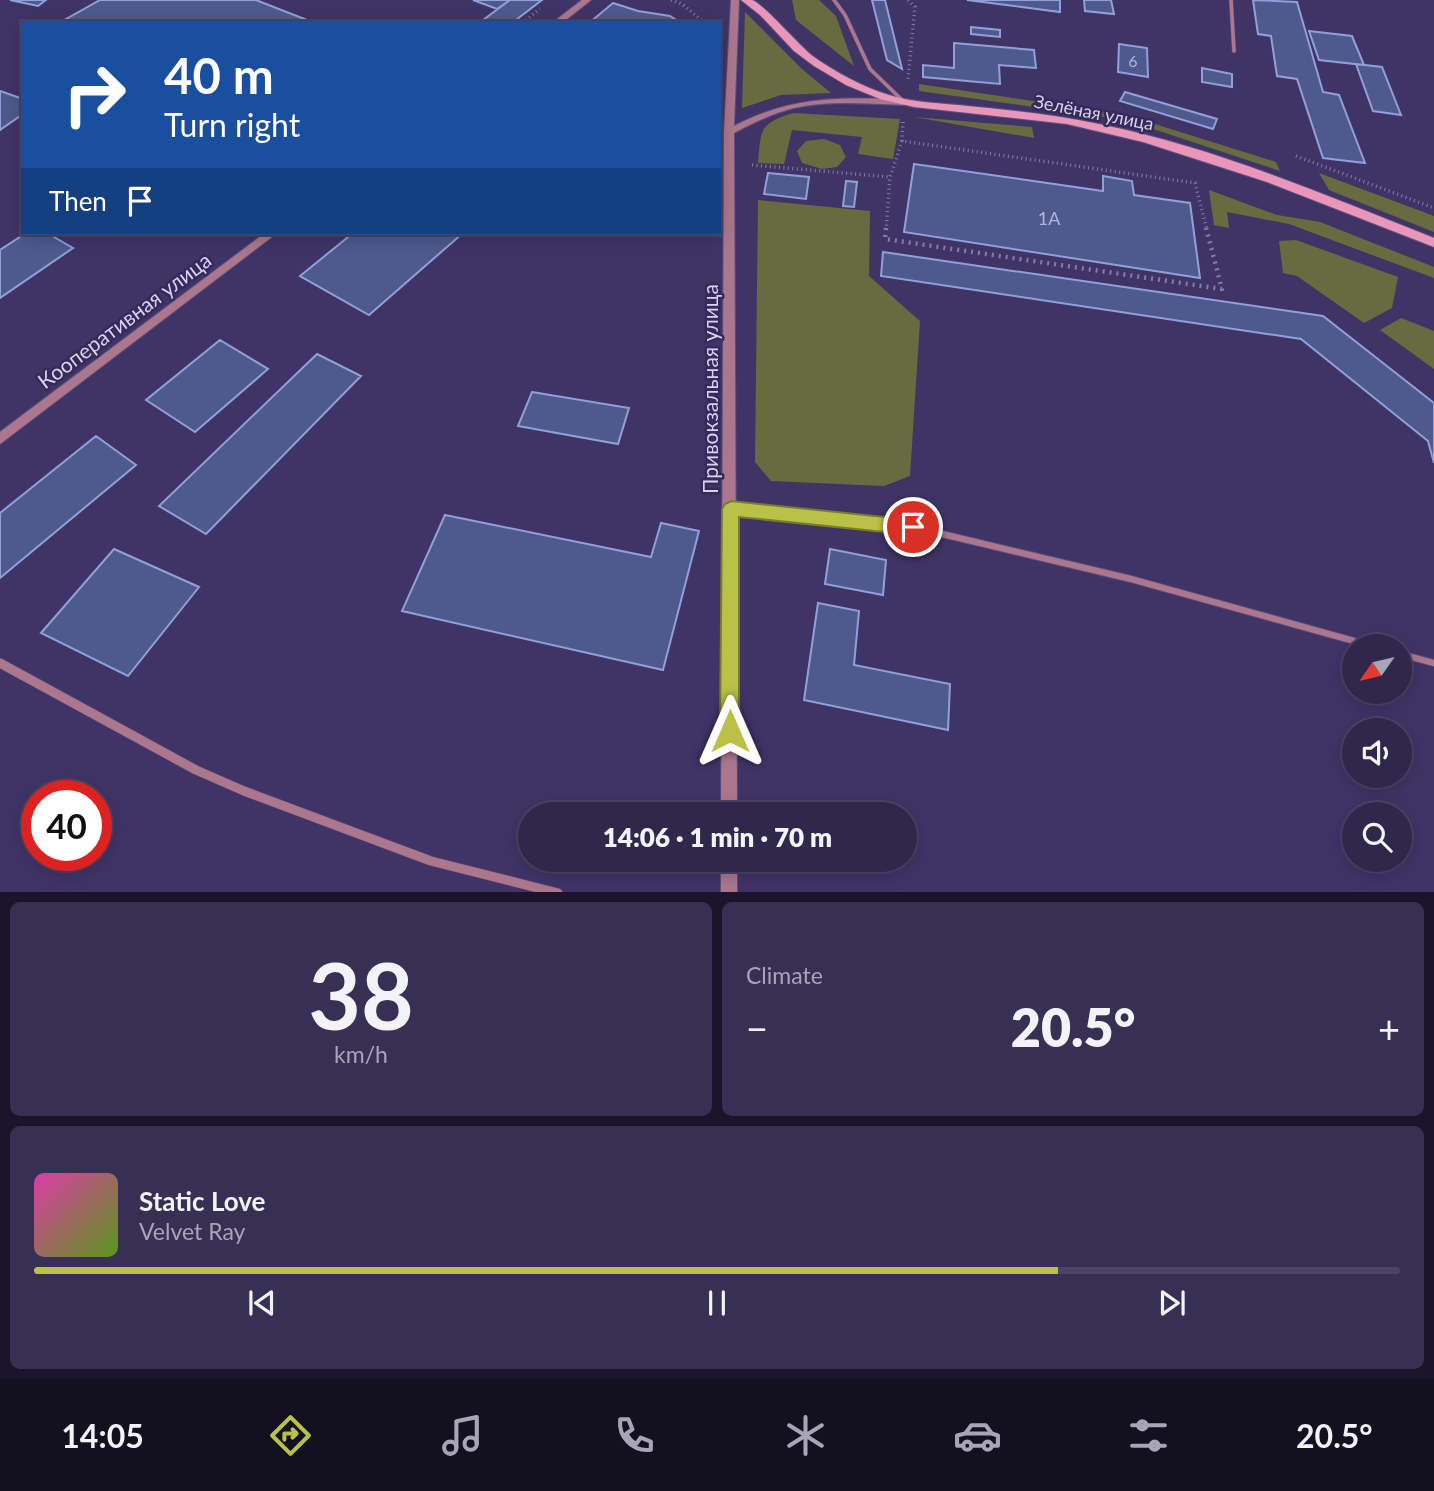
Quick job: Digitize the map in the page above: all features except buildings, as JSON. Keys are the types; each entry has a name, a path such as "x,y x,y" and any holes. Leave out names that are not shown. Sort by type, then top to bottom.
{"main road":[{"name":"Зелёная улица","path":"746,0 761,5 788,40 824,69 876,94 904,102 1043,117 1170,146 1313,194 1434,243"}],"street":[{"path":"559,21 587,0"},
{"name":"Привокзальная улица","path":"729,802 729,163 724,131 735,0"},
{"path":"724,131 775,109 813,100 904,102"},
{"name":"Кооперативная улица","path":"0,439 269,235"},
{"path":"0,663 197,770 244,791 431,861 558,892"},
{"path":"729,872 729,892"}],"lane":[{"path":"834,0 849,20 865,63 875,77 904,102"},
{"path":"1231,0 1234,51"},
{"path":"731,509 913,527 1131,579 1342,638"},
{"path":"1412,657 1434,663"}],"path":[{"path":"671,0 682,4 703,21"},
{"path":"908,0 915,7 908,79"},
{"path":"525,21 542,8"},
{"path":"902,141 1195,183 1222,289 885,239 890,177 902,141"},
{"path":"1296,156 1434,208"},
{"path":"729,163 890,177"}],"green space":[{"path":"792,0 819,0 836,16 854,66 796,20"},
{"path":"745,12 802,69 831,93 781,95 742,108"},
{"path":"919,84 1126,115 1276,162 1280,171 1126,120 919,91"},
{"path":"793,113 900,119 893,159 858,154 862,137 792,130 784,164 758,163 764,129 774,121"},
{"path":"914,117 1032,127 1034,138"},
{"path":"824,139 840,145 846,157 837,167 822,169 802,163 797,151 806,141"},
{"path":"1319,173 1434,216 1434,232 1329,190"},
{"path":"1209,190 1277,215 1320,222 1434,267 1434,278 1289,224 1227,212 1229,228 1214,225"},
{"path":"758,200 870,211 869,276 920,321 910,476 884,486 771,481 755,462"},
{"path":"1296,240 1398,277 1392,308 1364,323 1297,276 1283,273 1279,241"},
{"path":"1401,318 1434,331 1434,369 1380,330"}],"route":[{"path":"730,731 731,509 913,527"}]}
